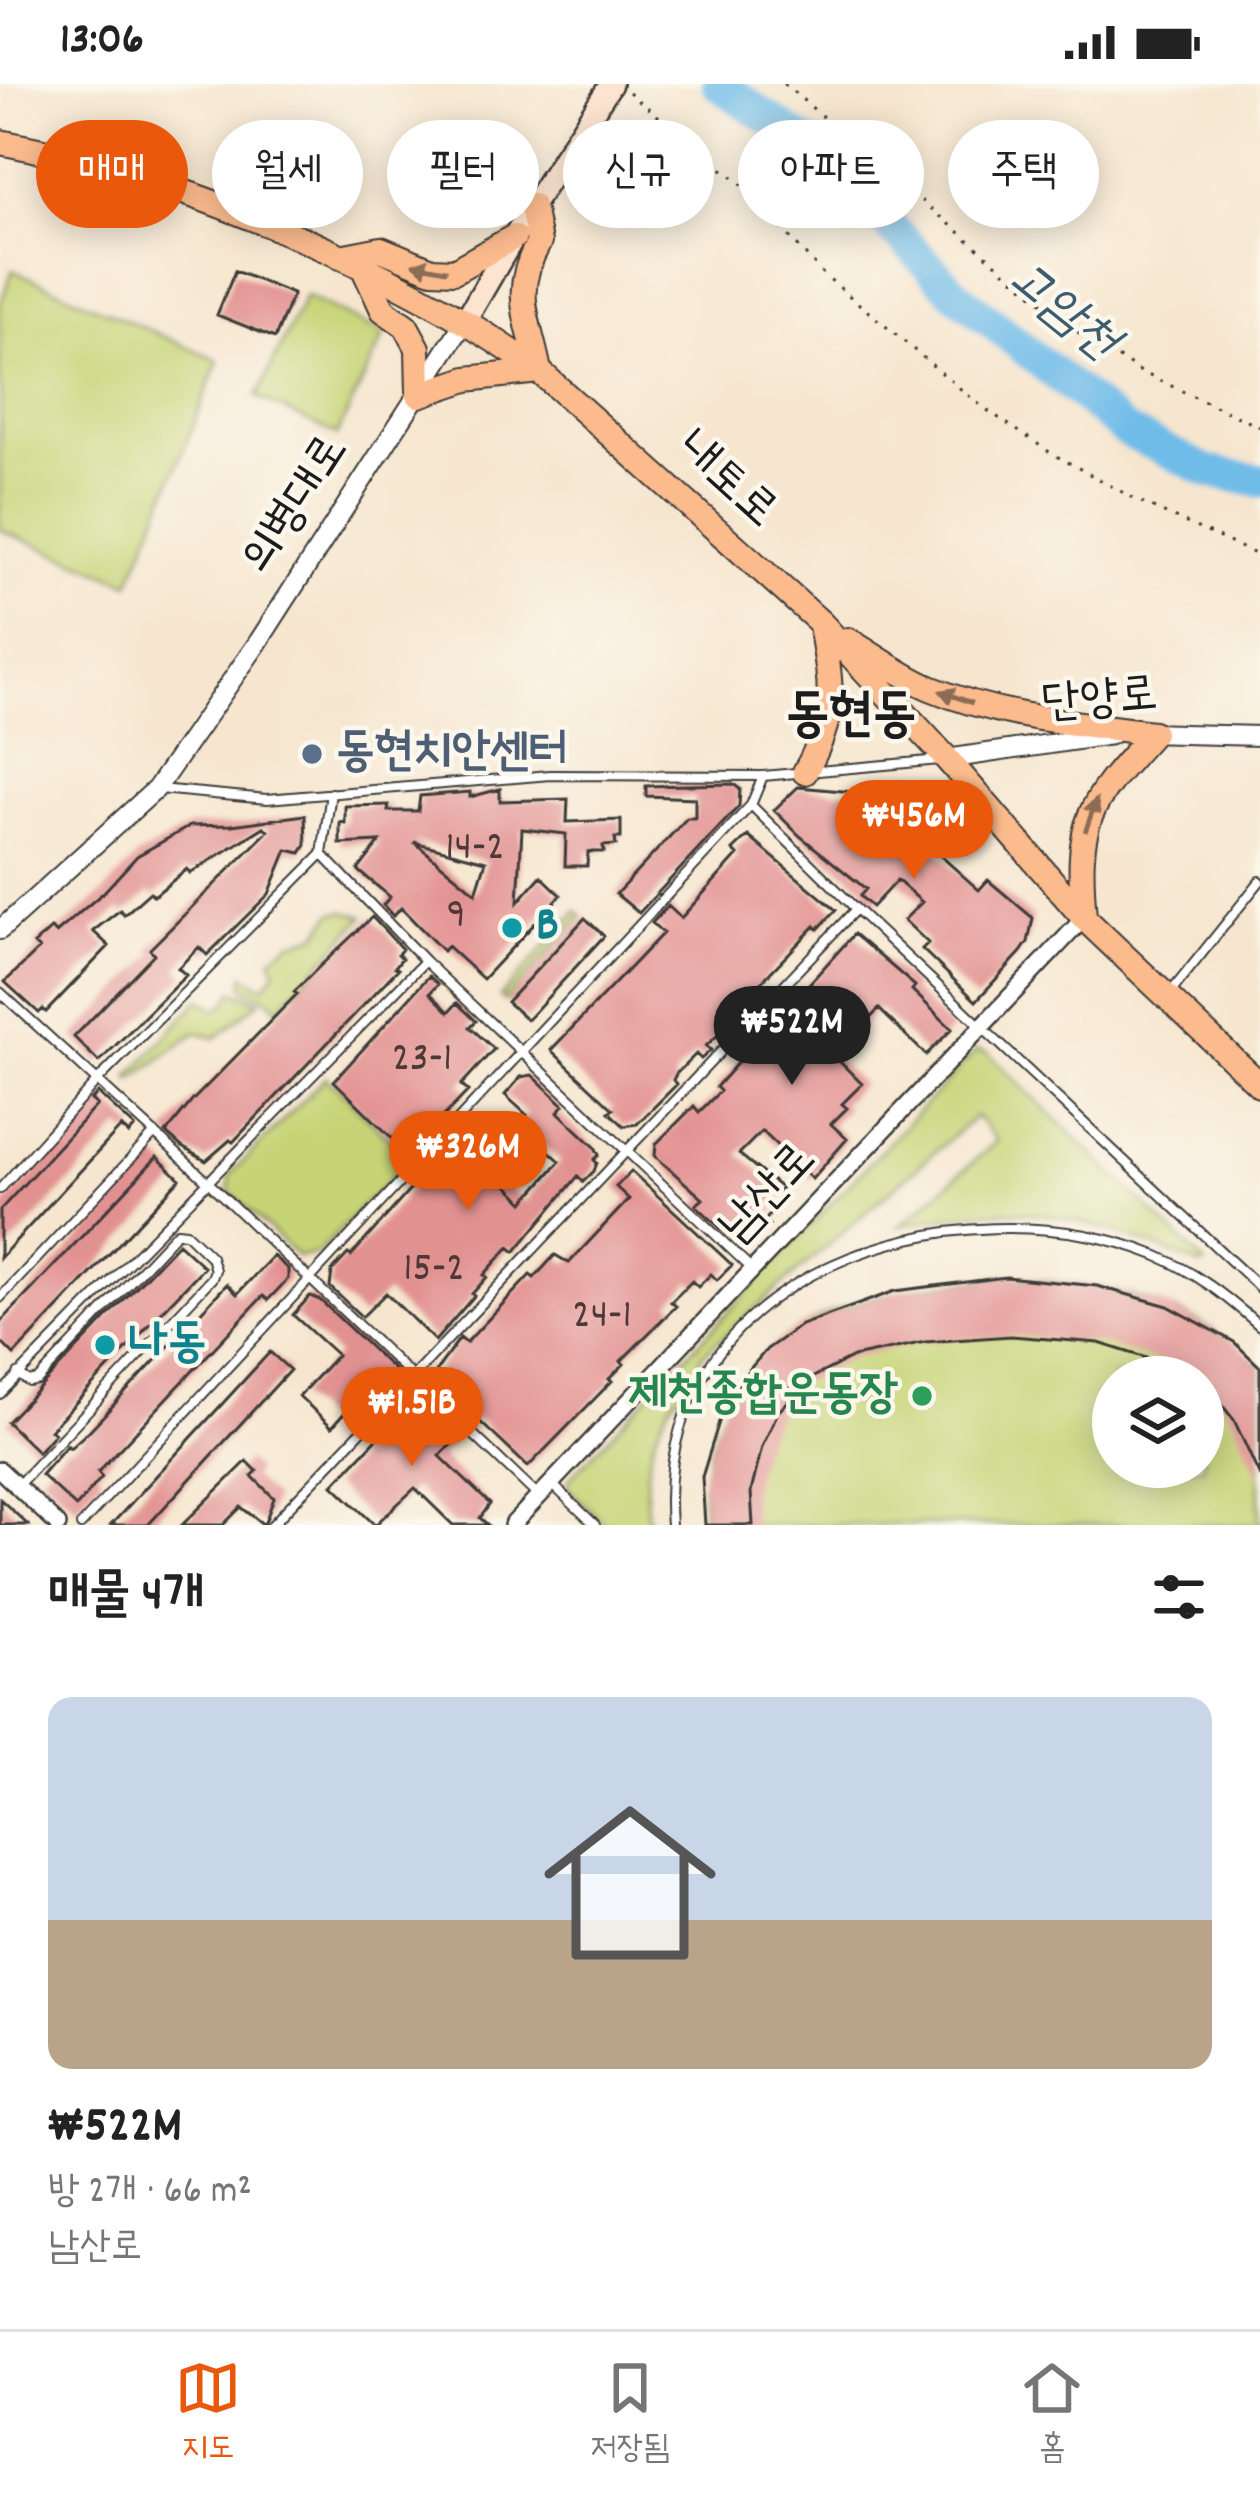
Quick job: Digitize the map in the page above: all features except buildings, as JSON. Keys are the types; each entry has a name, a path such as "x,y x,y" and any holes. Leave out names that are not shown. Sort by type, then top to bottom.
{"main road":[{"name":"의병대로","path":"539,196 614,84"},
{"name":"내토로","path":"0,142 134,173 197,194 352,262 465,321 539,371 820,623 947,759 1084,918 1260,1085"},
{"name":"의병대로","path":"465,321 519,228"},
{"path":"514,237 454,272 432,270 381,249 352,262 383,310 406,326 418,348 419,395 467,379 539,371 523,309 525,268 539,242 536,228"},
{"path":"820,623 926,687 981,706 1018,716 1153,733"},
{"path":"805,772 831,713 820,623"},
{"path":"1084,918 1080,875 1090,808 1153,733"}],"street":[{"name":"의병대로","path":"0,930 156,789 257,644 465,321"},
{"name":"단양로","path":"947,759 1106,735 1260,736"},
{"name":"남산로","path":"512,1525 1084,918"},
{"path":"0,1470 58,1525"}],"lane":[{"path":"156,789 268,799 550,775 763,776 947,759"},
{"path":"81,1525 751,805 763,776"},
{"path":"0,1189 98,1081 322,854 331,794"},
{"path":"751,805 1260,1288"},
{"path":"322,854 425,961 753,1270"},
{"path":"1167,997 1260,881"},
{"path":"272,1525 856,909"},
{"path":"0,1394 425,961"},
{"path":"0,992 155,1132 539,1497"},
{"path":"0,1298 155,1132"},
{"path":"671,1525 674,1450 709,1366 758,1311 799,1279 837,1261 897,1242 944,1234 995,1228 1070,1233 1150,1253 1185,1268 1260,1326"},
{"path":"17,1486 212,1278 211,1257 186,1233 177,1232 38,1380 29,1382 18,1375"},
{"path":"551,1484 596,1525"}],"path":[{"path":"614,84 748,190 821,272 981,406 1051,454 1144,504 1260,556"},
{"path":"784,84 1076,331 1141,372 1260,427"}],"green space":[{"path":"13,270 219,361 130,583 0,530 0,303"},
{"path":"305,296 385,334 337,435 257,397"},
{"path":"577,911 582,916 505,1001 500,997"},
{"path":"334,912 364,916 277,1009 270,1000 243,987 244,975 264,987 276,971 271,959 289,943 315,936"},
{"path":"234,991 260,1001 216,1038 197,1032 131,1080 200,999 215,1009"},
{"path":"977,1050 988,1053 1206,1264 1090,1225 1033,1213 974,1213 900,1226 997,1141 976,1116 701,1356 653,1441 646,1491 649,1525 606,1525 568,1488 569,1479"},
{"path":"326,1077 409,1159 317,1254 298,1257 229,1191 230,1175"},
{"name":"제천종합운동장","path":"1006,1277 1076,1284 1142,1298 1203,1324 1232,1343 1260,1367 1260,1525 705,1525 704,1479 715,1434 734,1391 761,1357 794,1331 832,1312 917,1288"}],"waterway":[{"name":"고암천","path":"718,84 817,151 953,291 1125,431 1210,472 1260,481"}],"place":[{"name":"동현치안센터","path":"312,754"},
{"name":"B","path":"512,928"},
{"name":"나동","path":"105,1345"},
{"name":"제천종합운동장","path":"922,1396"}],"district":[{"name":"동현동","path":"851,718"}]}
